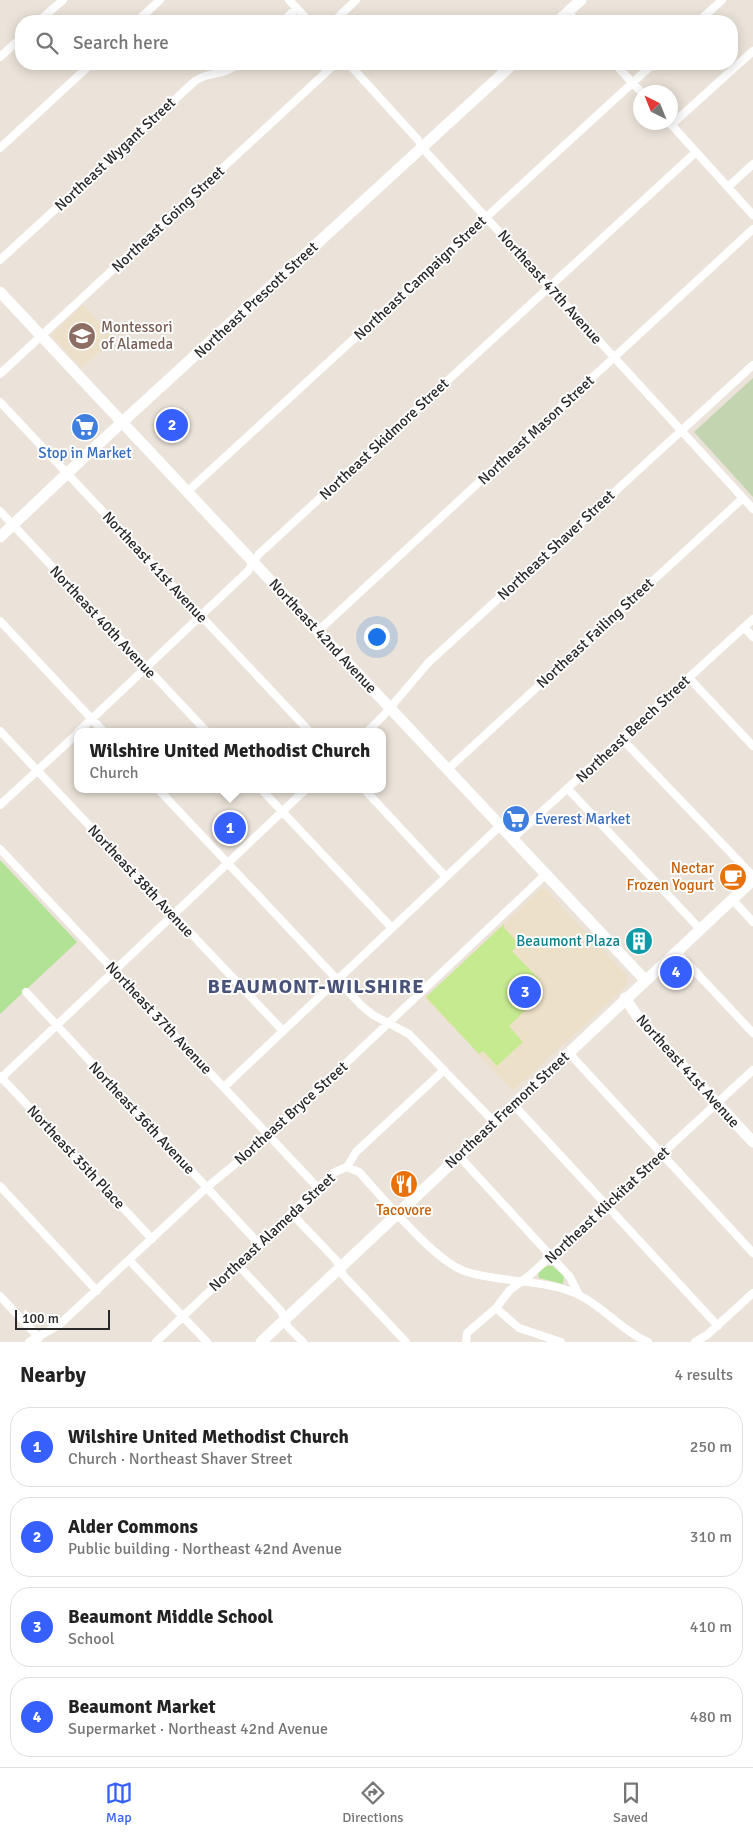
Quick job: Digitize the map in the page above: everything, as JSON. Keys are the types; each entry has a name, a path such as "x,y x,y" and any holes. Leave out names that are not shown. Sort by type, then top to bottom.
{"street":[{"path":"46,15 62,0"},
{"path":"144,15 160,0"},
{"path":"288,0 303,15"},
{"path":"340,15 356,0"},
{"path":"565,15 581,0"},
{"path":"706,15 722,0"},
{"path":"289,15 296,8"},
{"path":"568,12 571,15"},
{"path":"0,57 15,43"},
{"path":"738,64 753,51"},
{"path":"0,148 84,70"},
{"name":"Northeast Wygant Street","path":"0,260 195,81 204,76 229,70"},
{"name":"Northeast Going Street","path":"0,374 329,70"},
{"name":"Northeast 47th Avenue","path":"353,70 753,509"},
{"name":"Northeast Prescott Street","path":"0,537 122,422 506,70"},
{"path":"620,70 632,83"},
{"name":"Northeast Campaign Street","path":"187,492 646,70"},
{"path":"678,117 731,70"},
{"path":"676,130 753,215"},
{"name":"Northeast Skidmore Street","path":"82,728 248,572 265,549 696,152"},
{"path":"728,187 753,164"},
{"name":"Northeast Mason Street","path":"318,631 753,229"},
{"name":"Northeast 42nd Avenue","path":"0,292 645,980"},
{"name":"Northeast Shaver Street","path":"371,728 428,663 753,365"},
{"name":"Northeast 41st Avenue","path":"0,402 306,728"},
{"name":"Northeast Failing Street","path":"448,769 743,498"},
{"name":"Northeast 40th Avenue","path":"0,511 203,728"},
{"name":"Northeast Beech Street","path":"513,838 753,619"},
{"path":"0,621 100,728"},
{"path":"744,627 753,637"},
{"path":"689,678 753,746"},
{"name":"Northeast 38th Avenue","path":"0,731 283,1031"},
{"name":"Northeast Skidmore Street","path":"0,805 74,736"},
{"path":"622,739 753,878"},
{"path":"568,789 700,929"},
{"path":"162,793 366,1010 409,1034 494,1122"},
{"path":"265,793 392,928"},
{"path":"1,1078 302,793"},
{"path":"368,793 446,877"},
{"path":"224,1087 501,825"},
{"name":"Northeast 37th Avenue","path":"0,849 318,1188"},
{"name":"Northeast Bryce Street","path":"29,1342 60,1325 206,1188 269,1136 546,874"},
{"name":"Northeast Fremont Street","path":"261,1342 753,878"},
{"path":"732,899 753,922"},
{"path":"676,951 753,1033"},
{"name":"Northeast 36th Avenue","path":"26,992 259,1244"},
{"name":"Northeast 41st Avenue","path":"625,998 639,1019 753,1142"},
{"path":"568,1052 753,1253"},
{"path":"347,1167 356,1152 444,1070"},
{"name":"Northeast Klickitat Street","path":"466,1342 467,1333 496,1308 510,1290 522,1282 551,1256 753,1070"},
{"name":"Northeast 35th Place","path":"1,1078 152,1239"},
{"path":"513,1104 718,1326"},
{"path":"458,1156 574,1281 579,1295"},
{"name":"Northeast Alameda Street","path":"156,1342 335,1172 347,1167 359,1172 435,1252 453,1267 468,1273 522,1282 579,1295 630,1332 648,1342"},
{"path":"0,1186 97,1291"},
{"path":"291,1213 336,1260 343,1275 406,1342"},
{"path":"129,1260 206,1342"},
{"path":"238,1265 281,1311 288,1327 303,1342"},
{"path":"695,1342 718,1326 753,1294"},
{"path":"0,1296 39,1338"},
{"path":"496,1308 519,1328 561,1342"}],"shaded area":[{"name":"Montessori of Alameda","path":"83,305 114,338 82,368 51,335"},
{"path":"543,887 626,974 628,981 626,986 513,1091 425,998"}],"green space":[{"path":"753,378 753,497 694,432"},
{"path":"0,860 77,942 0,1014"},
{"path":"504,924 504,928 519,944 512,951 540,980 537,984 540,987 536,995 538,998 509,1026 523,1042 497,1066 483,1051 479,1054 426,997"},
{"path":"551,1265 564,1276 563,1284 539,1278 538,1273"}],"place":[{"name":"Montessori of Alameda","path":"82,336"},
{"name":"Alder Commons","path":"172,425"},
{"name":"Stop in Market","path":"85,427"},
{"name":"Everest Market","path":"516,819"},
{"name":"Wilshire United Methodist Church","path":"230,828"},
{"name":"Nectar Frozen Yogurt","path":"733,877"},
{"name":"Beaumont Plaza","path":"639,941"},
{"name":"Beaumont Market","path":"676,972"},
{"name":"Beaumont Middle School","path":"525,992"},
{"name":"Tacovore","path":"404,1184"}],"district":[{"name":"BEAUMONT-WILSHIRE","path":"316,986"}]}
